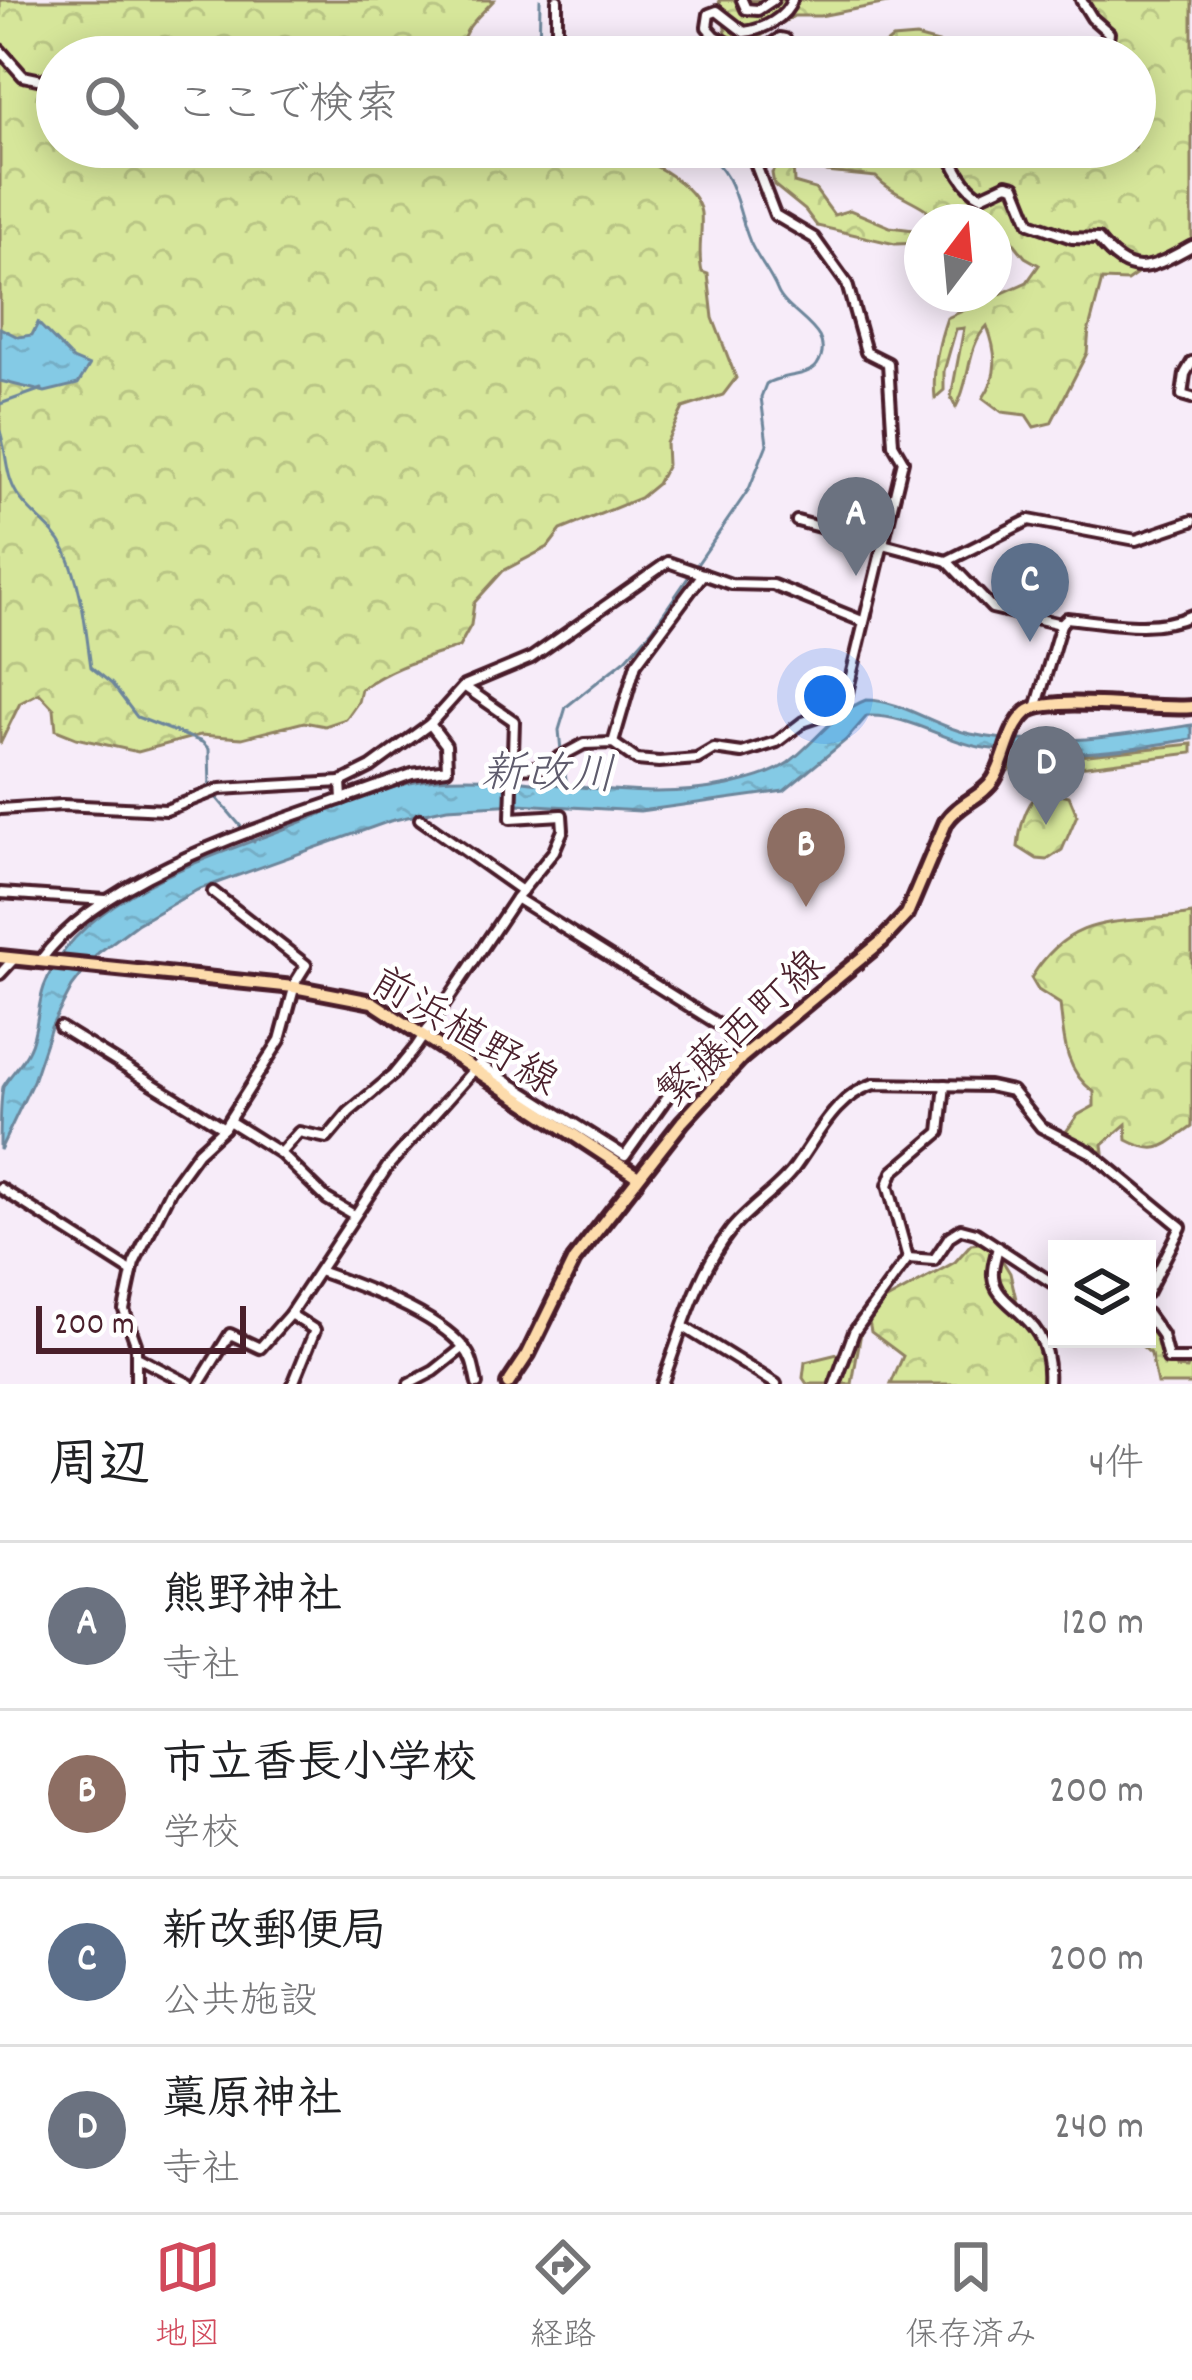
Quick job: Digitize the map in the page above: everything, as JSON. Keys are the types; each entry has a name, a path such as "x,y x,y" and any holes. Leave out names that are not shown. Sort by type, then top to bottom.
{"main road":[{"path":"1036,705 1192,707"},
{"name":"繁藤西町線","path":"638,1177 741,1058 896,927 921,889 954,810 988,786 1013,731 1036,705"},
{"name":"前浜植野線","path":"0,957 294,987 372,1002 638,1177"},
{"path":"508,1384 574,1260 638,1177"}],"street":[{"path":"557,0 557,36"},
{"path":"742,0 746,8 758,10 773,0"},
{"path":"715,36 707,27 709,14 717,11 744,32 754,31 785,13 792,0"},
{"path":"1082,0 1108,36"},
{"path":"0,50 22,76 36,79"},
{"path":"514,768 541,766 584,744 613,743 637,760 659,762 697,759 714,749 742,753 777,742 803,722 845,701 903,461 893,444 888,363 866,352 847,284 814,238 775,215 757,168"},
{"path":"957,168 974,194 1015,186 1030,223 1072,238 1098,239 1121,262 1150,268 1192,246"},
{"path":"1192,362 1182,395 1192,398"},
{"path":"947,561 1029,520 1136,540 1192,520"},
{"path":"797,521 947,561 992,608 1061,624"},
{"path":"0,809 166,810 220,790 341,782 371,767 430,724 464,686 531,658 668,562 731,584 773,585 862,621"},
{"path":"613,743 636,664 703,574"},
{"path":"1036,705 1061,624 1070,618 1110,624 1169,623 1192,615"},
{"path":"280,1153 298,1132 327,1138 349,1112 393,1075 554,851 563,830 562,815 511,818 514,721 464,686"},
{"path":"43,962 50,947 108,900 210,848 412,774 447,769 446,745 430,724"},
{"path":"341,782 342,799"},
{"path":"199,1384 230,1334 260,1348 290,1314 388,1166 479,1064 625,1156 670,1093 740,1038 519,895 420,819"},
{"path":"136,1384 137,1357 124,1310 132,1272 171,1189 198,1152 226,1125 280,1040 294,987 306,965 213,892"},
{"path":"0,893 108,900"},
{"path":"0,974 14,959"},
{"path":"60,1027 280,1153 327,1199 354,1215"},
{"path":"662,1384 710,1262 728,1233 790,1174 820,1128 850,1096 874,1084 1012,1091 1041,1127 1090,1152 1181,1227 1156,1276"},
{"path":"908,1258 888,1185 893,1172 940,1132 945,1085"},
{"path":"0,1188 132,1272"},
{"path":"908,1258 934,1260 950,1236 961,1229 976,1233 1048,1280"},
{"path":"998,1246 992,1274 996,1287 1025,1315 1047,1347 1048,1384"},
{"path":"836,1384 844,1354 862,1319 908,1258"},
{"path":"319,1271 413,1311 464,1347 477,1384"},
{"path":"290,1314 315,1330 293,1384"},
{"path":"1156,1327 1168,1359 1192,1359"},
{"path":"684,1328 776,1384"},
{"path":"409,1384 464,1347"},
{"path":"137,1357 189,1384"}],"green space":[{"path":"0,0 494,0 465,36 36,36 36,168 659,168 697,202 702,272 708,274 713,318 736,378 723,395 683,408 666,443 667,465 657,484 640,498 561,530 548,547 503,571 474,603 471,625 459,647 373,681 361,689 346,719 325,726 304,722 242,738 200,735 138,752 56,730 54,709 39,693 20,703 0,744"},
{"path":"719,0 903,0 820,16 794,16 761,36 727,36"},
{"path":"1078,0 1192,0 1192,242 1172,262 1147,267 1127,281 1102,280 1087,353 1051,423 1034,427 1026,415 1002,412 983,398 995,363 987,326 975,344 956,407 951,397 964,328 956,329 944,371 944,390 935,398 938,347 947,318 960,312 1012,312 1012,289 1027,282 1039,265 1012,241 1012,204 916,204 876,177 822,168 1156,168 1156,36 1102,36 1107,29"},
{"path":"775,168 793,168 794,183 815,189 834,215 850,210 904,229 904,244 817,226 774,185"},
{"path":"1192,744 1192,753 1011,770 1013,763"},
{"path":"1044,790 1069,796 1077,815 1062,850 1047,860 1018,847 1028,808"},
{"path":"1192,914 1192,1127 1168,1144 1147,1148 1127,1140 1126,1124 1103,1144 1104,1152 1089,1148 1066,1132 1078,1115 1094,1106 1094,1092 1071,1064 1060,1004 1038,990 1031,978 1047,956 1083,930"},
{"path":"991,1242 1010,1273 1017,1303 1048,1335 1053,1384 891,1384 903,1356 871,1332 867,1311 955,1262 971,1244"},
{"path":"863,1321 852,1384 807,1384 805,1362 846,1352"},
{"path":"1156,1323 1168,1338 1176,1368 1187,1369 1192,1357 1192,1384 1157,1384 1151,1354 1144,1348 1156,1348"}],"water":[{"path":"38,323 73,359 89,366 78,384 45,392 0,381 0,328 18,337 32,335"},
{"path":"866,700 893,704 958,731 998,738 1082,739 1192,725 1192,739 1088,752 1011,752 970,745 897,719 867,716 846,740 784,791 640,811 518,804 447,808 390,821 197,890 98,953 72,987 51,1027 33,1081 0,1150 3,1087 29,1049 44,987 61,955 85,928 148,885 361,798 418,781 474,778 654,792 744,781 788,763 844,712"}],"waterway":[{"path":"539,36 540,0"},
{"name":"新改川","path":"561,751 559,730 566,707 626,659 652,630 749,489 767,444 761,397 766,384 813,369 822,353 817,333 782,299 753,249 721,168"},
{"path":"0,404 42,389"},
{"path":"0,431 13,487 60,542 71,565 91,667 112,684 137,717 209,749 210,790 254,842"},
{"name":"新改川","path":"563,761 567,787"}],"place":[{"name":"熊野神社","path":"856,576"},
{"name":"新改郵便局","path":"1030,642"},
{"name":"藁原神社","path":"1046,825"},
{"name":"市立香長小学校","path":"806,907"}]}
